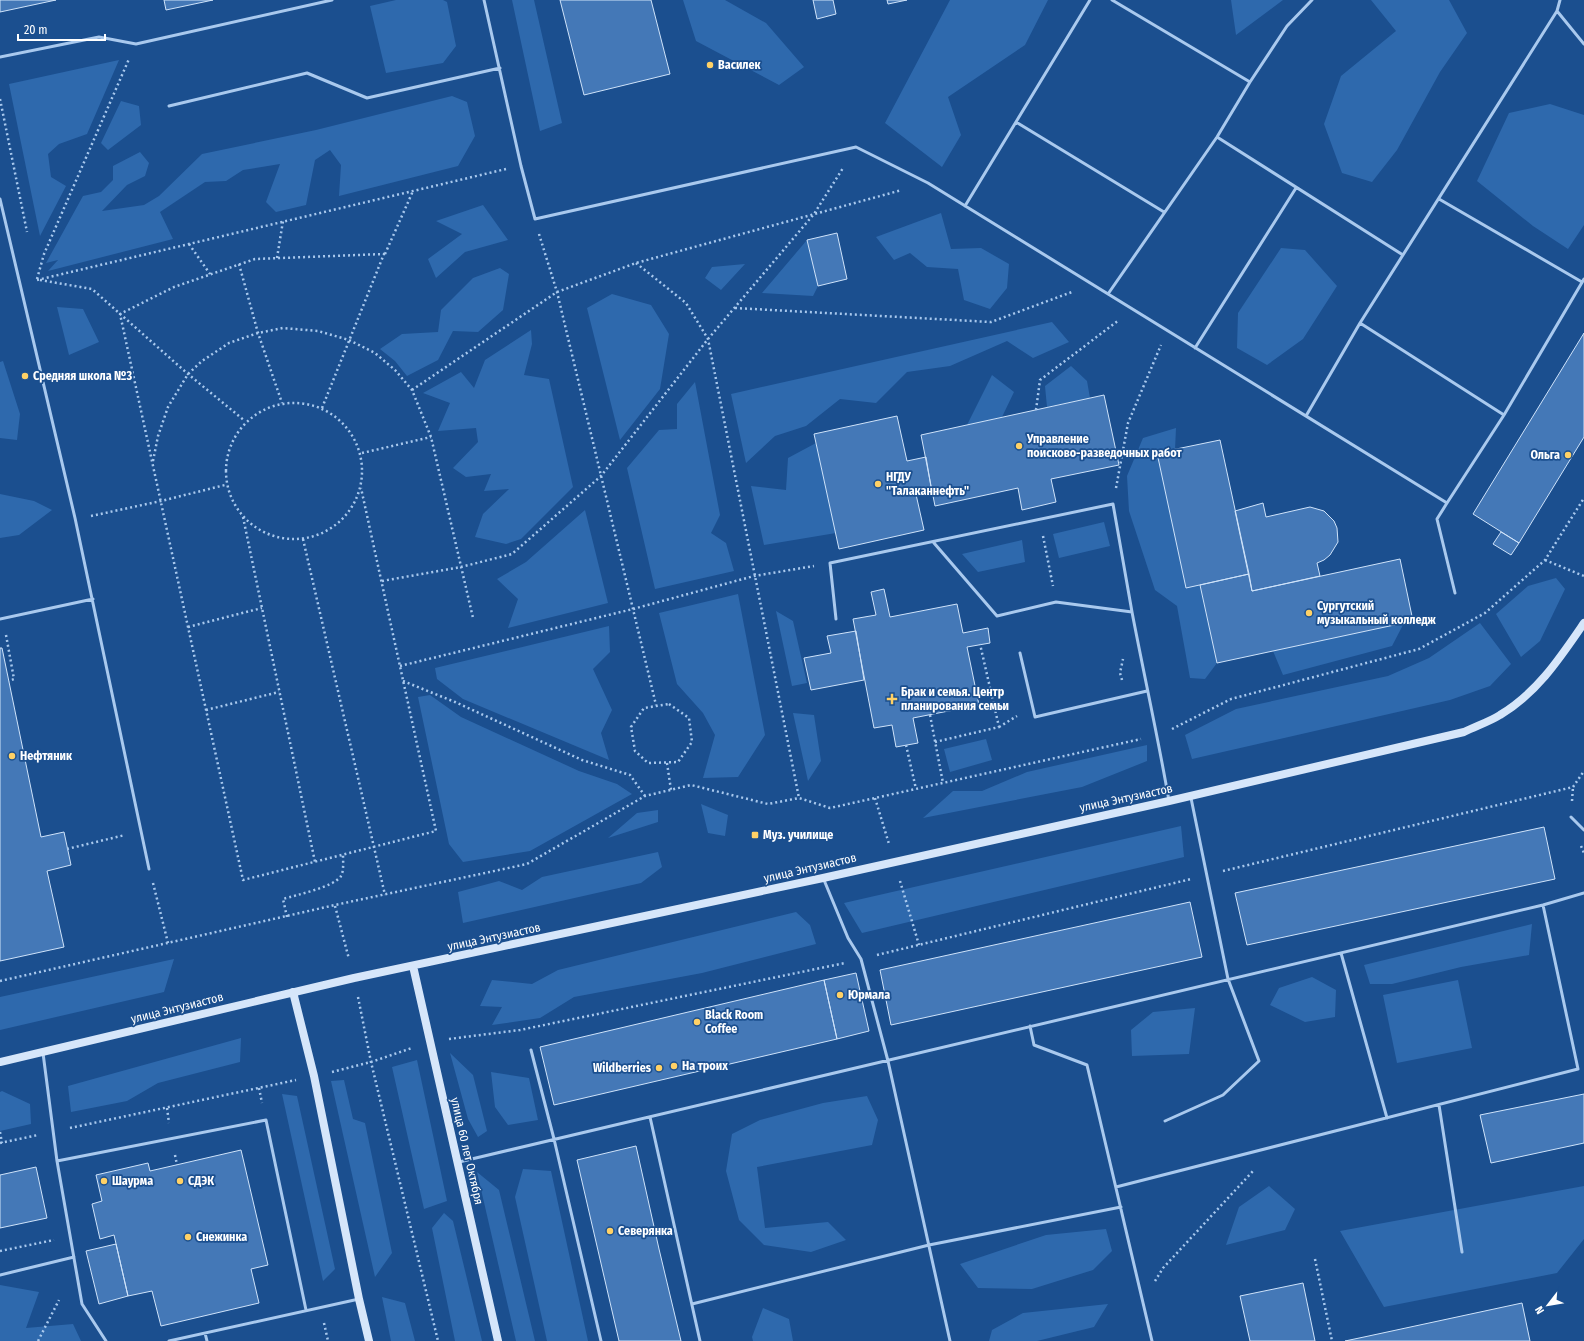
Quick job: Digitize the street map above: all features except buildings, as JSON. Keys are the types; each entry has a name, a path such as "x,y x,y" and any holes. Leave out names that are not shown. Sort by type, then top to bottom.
{"main road":[{"name":"улица Энтузиастов","path":"0,1062 354,978 823,878 1169,801 1464,732 1500,715 1532,691 1557,662 1584,623"},
{"name":"улица 60 лет Октября","path":"414,966 498,1341"},
{"path":"293,992 314,1076 359,1299 369,1341"}],"lane":[{"path":"0,57 99,37 136,44 332,0"},
{"path":"484,0 521,166 535,219 856,147 928,183 1447,503"},
{"path":"965,206 1090,0"},
{"path":"1112,0 1250,82"},
{"path":"1108,294 1217,137 1250,82 1287,26 1312,0"},
{"path":"1306,416 1360,323 1557,11 1560,0"},
{"path":"1557,11 1584,44"},
{"path":"169,106 308,73 367,98 500,68"},
{"path":"1016,122 1164,212"},
{"path":"1217,137 1403,255"},
{"path":"1195,348 1296,188"},
{"path":"0,199 75,518 149,869"},
{"path":"1439,199 1583,280 1504,414 1438,519 1455,593"},
{"path":"1360,323 1504,414"},
{"path":"836,619 830,563 934,543 1113,504 1147,691 1158,735 1169,801"},
{"path":"934,543 997,616 1056,602 1132,612"},
{"path":"2,619 93,599"},
{"path":"1020,654 1035,717 1147,691"},
{"path":"1165,1121 1223,1095 1259,1061 1228,979 1190,796"},
{"path":"1571,818 1584,830"},
{"path":"823,878 848,938 861,959 888,1060 950,1341"},
{"path":"457,1162 1543,905 1584,893"},
{"path":"1543,905 1578,1069"},
{"path":"1341,953 1387,1118"},
{"path":"1030,1026 1034,1045 1087,1066 1152,1341"},
{"path":"531,1050 554,1139 601,1341"},
{"path":"43,1053 57,1161 82,1304 106,1341"},
{"path":"1116,1187 1578,1069 1584,1070"},
{"path":"1439,1105 1462,1252"},
{"path":"650,1117 700,1341"},
{"path":"57,1161 266,1120 306,1310"},
{"path":"692,1304 929,1245 1121,1207"},
{"path":"0,1275 74,1257"},
{"path":"169,1341 359,1299"},
{"path":"205,1333 207,1341"}],"path":[{"path":"37,280 44,254 136,44"},
{"path":"382,581 461,567 512,554 601,476 708,339 814,214 856,147"},
{"path":"37,280 413,190 521,166"},
{"path":"412,390 557,292 636,263 928,183"},
{"path":"322,408 384,254 413,190"},
{"path":"535,219 557,292 656,705"},
{"path":"277,258 284,221"},
{"path":"189,244 210,274"},
{"path":"120,314 174,287 255,259 384,254"},
{"path":"636,263 686,303 708,339 799,798"},
{"path":"239,264 258,332 282,403"},
{"path":"37,280 92,289 188,374 245,421"},
{"path":"734,308 991,322 1093,285"},
{"path":"1036,410 1040,380 1133,309"},
{"path":"120,314 243,880 315,862 375,847 436,831 361,488 362,453 349,429 322,408 304,403 282,403 259,412 245,421 227,454 225,485 243,517 315,862"},
{"path":"152,463 158,436 168,407 188,374 202,361 229,343 258,332 283,328 318,330 349,340 375,353 395,370 412,390 431,437 473,618"},
{"path":"1113,504 1128,423 1167,330"},
{"path":"362,453 431,437"},
{"path":"75,518 161,501 225,485"},
{"path":"243,517 278,538 303,539 330,530 348,516 361,488"},
{"path":"0,981 385,894 527,864 645,796 691,785 768,804 799,798 830,808 1158,735 1231,699 1419,649 1485,613 1545,560 1584,498"},
{"path":"1040,520 1056,602"},
{"path":"303,539 385,894"},
{"path":"1545,560 1584,576"},
{"path":"400,666 754,576 830,563"},
{"path":"188,627 262,608"},
{"path":"2,619 14,680 9,681"},
{"path":"936,742 999,727 980,644"},
{"path":"403,681 455,702 582,760 630,775 645,796"},
{"path":"206,710 279,692"},
{"path":"669,704 689,718 692,742 678,762 648,763 634,751 631,727 644,708 656,705 669,704"},
{"path":"930,715 943,783"},
{"path":"906,745 916,789"},
{"path":"667,763 671,790"},
{"path":"0,1132 1,1143 314,1076 371,1062 431,1042 520,1030 861,959 1573,787 1584,771"},
{"path":"67,849 142,831"},
{"path":"287,917 283,899 332,884 341,876 343,855"},
{"path":"154,886 168,943"},
{"path":"335,906 354,978 371,1062 438,1341"},
{"path":"1143,1302 1163,1268 1276,1146"},
{"path":"0,1251 70,1237"},
{"path":"1315,1259 1332,1341"},
{"path":"38,1341 59,1300"}],"shaded area":[{"path":"396,0 443,0 447,2 456,46 443,63 386,73 370,6"},
{"path":"512,0 534,0 562,123 540,131"},
{"path":"683,0 725,0 766,23 804,67 779,85 696,41"},
{"path":"950,0 1048,0 1025,45 948,97 961,135 942,167 885,123"},
{"path":"1231,0 1283,0 1236,35"},
{"path":"1371,0 1449,0 1467,33 1440,72 1397,150 1372,182 1342,173 1324,124 1341,76 1396,31"},
{"path":"119,60 87,134 59,144 48,154 51,177 66,186 40,236 9,84"},
{"path":"452,96 467,102 475,136 458,166 339,196 341,165 330,150 315,160 306,205 276,212 266,202 280,164 243,170 226,181 205,182 160,212 173,239 48,271 58,260 46,263 83,196 101,192 113,180 113,166 140,152 149,163 145,176 127,185 102,211 144,205 159,196 202,154 316,130"},
{"path":"121,101 139,106 141,125 108,150 101,143"},
{"path":"1550,104 1584,115 1584,225 1568,249 1533,226 1477,181 1509,113"},
{"path":"483,205 508,240 465,252 436,278 428,259 462,234 436,221"},
{"path":"941,213 951,249 981,248 1009,264 1007,288 990,309 964,300 958,269 927,267 910,253 894,260 876,237"},
{"path":"807,240 818,286 813,296 762,293"},
{"path":"1281,248 1305,250 1337,286 1303,339 1267,365 1237,348 1238,313"},
{"path":"745,264 721,290 705,278 712,267"},
{"path":"500,268 509,274 503,310 478,332 453,331 438,360 407,376 395,361 380,349 402,334 438,332 441,310 473,278"},
{"path":"612,294 651,305 669,334 660,389 620,440 587,308"},
{"path":"57,307 83,309 99,342 69,355"},
{"path":"1052,322 1069,342 1033,358 1007,341 950,366 907,372 876,403 840,399 806,426 775,436 746,463 731,394"},
{"path":"531,330 532,344 524,375 549,379 573,487 521,539 506,544 475,537 483,514 509,489 484,491 491,474 466,477 453,468 478,442 476,428 438,431 450,403 423,393 461,372 474,388 485,360"},
{"path":"3,361 20,414 17,440 0,438 0,362"},
{"path":"1071,366 1087,381 1090,398 1047,407 1045,386"},
{"path":"992,375 1014,392 1002,417 967,425"},
{"path":"695,382 720,515 711,533 726,543 734,571 655,589 627,468 659,430 677,429 677,404"},
{"path":"1176,428 1175,450 1200,585 1217,663 1205,679 1190,678 1177,606 1155,590 1129,511 1127,476 1143,438"},
{"path":"816,443 836,533 764,545 751,486 786,490 788,458"},
{"path":"0,494 34,501 52,510 19,535 0,538"},
{"path":"585,510 608,603 508,628 518,599 497,579 526,562"},
{"path":"1104,522 1110,546 1059,558 1053,534"},
{"path":"1022,540 1025,562 978,572 962,554"},
{"path":"1556,578 1565,589 1540,641 1521,657 1496,614 1528,586"},
{"path":"738,594 765,735 738,777 703,778 715,735 703,713 677,684 659,613"},
{"path":"776,611 793,621 807,683 792,686"},
{"path":"1404,623 1392,646 1283,675 1273,651"},
{"path":"1480,623 1511,664 1490,686 1450,700 1192,759 1185,735 1236,709 1388,676 1429,658"},
{"path":"609,626 610,652 593,669 612,710 601,733 609,760 463,699 437,679 435,668"},
{"path":"430,695 461,717 579,771 617,784 632,794 530,851 463,862 449,844 418,697"},
{"path":"793,713 814,715 821,761 808,781"},
{"path":"986,739 992,760 950,772 944,749"},
{"path":"1147,745 1147,761 1082,787 923,818 953,791 982,791 1027,772"},
{"path":"701,804 728,815 725,836 708,833"},
{"path":"658,810 658,822 608,838 637,813"},
{"path":"1181,826 1184,857 862,933 844,903"},
{"path":"658,852 662,867 641,883 463,923 458,892 499,881 522,890 542,877"},
{"path":"796,912 810,925 816,944 702,973 574,997 540,1018 492,1025 502,1007 480,1006 492,980 532,984 558,970"},
{"path":"1532,924 1529,955 1461,967 1392,984 1370,984 1364,965"},
{"path":"174,959 164,992 0,1030 0,997"},
{"path":"1312,977 1336,990 1335,1017 1305,1022 1270,1005 1279,988"},
{"path":"1458,980 1472,1048 1397,1063 1383,995"},
{"path":"1195,1008 1189,1054 1132,1056 1131,1030 1153,1012"},
{"path":"241,1038 240,1062 158,1083 127,1101 71,1112 68,1086"},
{"path":"450,1053 473,1075 487,1131 478,1137 468,1119"},
{"path":"417,1060 447,1201 424,1209 392,1067"},
{"path":"491,1072 529,1078 538,1120 508,1125 495,1107"},
{"path":"344,1080 353,1119 365,1123 392,1253 375,1277 331,1081"},
{"path":"2,1091 30,1104 31,1124 0,1131 0,1092"},
{"path":"282,1094 297,1096 335,1269 323,1281"},
{"path":"867,1096 878,1120 872,1145 757,1167 765,1228 828,1222 846,1240 811,1252 764,1245 739,1220 726,1171 732,1134 760,1120 823,1103"},
{"path":"523,1169 551,1171 588,1341 547,1341 515,1197"},
{"path":"477,1172 499,1190 535,1341 516,1341"},
{"path":"1269,1186 1295,1209 1285,1230 1226,1245 1239,1207"},
{"path":"1584,1186 1584,1239 1557,1273 1384,1307 1340,1231"},
{"path":"444,1213 453,1221 482,1341 455,1341 432,1228"},
{"path":"1106,1229 1112,1251 1093,1270 1032,1289 978,1288 960,1264 1046,1235"},
{"path":"0,1285 39,1292 26,1328 73,1324 81,1341 0,1341"},
{"path":"382,1297 405,1303 415,1341 391,1341"},
{"path":"1108,1304 1094,1327 1037,1341 989,1341 992,1330 1023,1313"},
{"path":"763,1308 789,1319 793,1341 753,1341 752,1337"}],"place":[{"name":"Василек","path":"710,65"},
{"name":"Средняя школа №3","path":"25,376"},
{"name":"Управление поисково-разведочных работ","path":"1019,446"},
{"name":"Ольга","path":"1568,455"},
{"name":"НГДУ \"Талаканнефть\"","path":"878,484"},
{"name":"Сургутский музыкальный колледж","path":"1309,613"},
{"name":"Брак и семья. Центр планирования семьи","path":"892,699"},
{"name":"Нефтяник","path":"12,756"},
{"name":"Муз. училище","path":"755,835"},
{"name":"Юрмала","path":"840,995"},
{"name":"Black Room Coffee","path":"697,1022"},
{"name":"На троих","path":"674,1066"},
{"name":"Wildberries","path":"659,1068"},
{"name":"Шаурма","path":"104,1181"},
{"name":"СДЭК","path":"180,1181"},
{"name":"Северянка","path":"610,1231"},
{"name":"Снежинка","path":"188,1237"}]}
